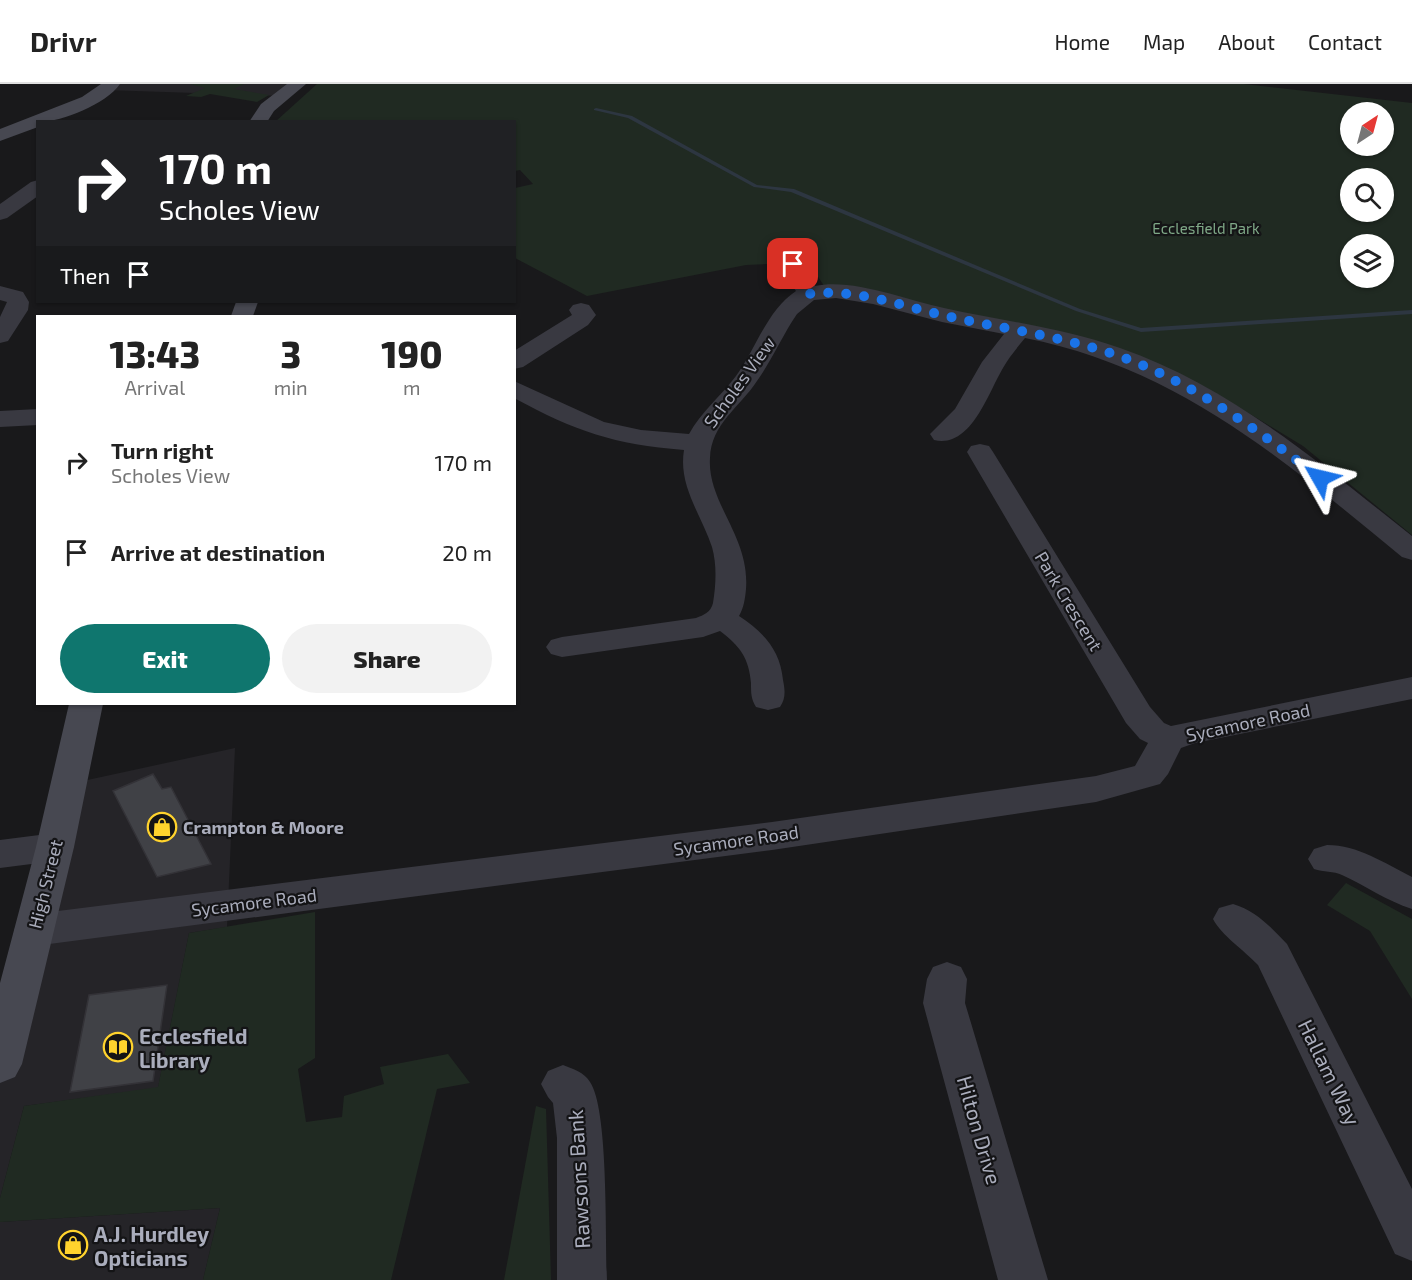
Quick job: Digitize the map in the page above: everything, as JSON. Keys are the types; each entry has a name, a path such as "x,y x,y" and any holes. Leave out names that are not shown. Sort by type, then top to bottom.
{"street":[{"path":"39,120 88,101 112,84"},
{"path":"259,120 267,108 298,84"},
{"path":"0,135 36,121"},
{"path":"9,182 36,186"},
{"path":"0,214 36,187"},
{"path":"793,264 808,294 833,292 863,296 942,315 1020,330 1112,354 1140,365 1200,396 1283,449 1412,550"},
{"path":"0,293 15,297 18,302 16,310 0,336"},
{"name":"Scholes View","path":"721,618 729,607 731,564 725,543 696,477 695,458 698,443 706,426 746,379 792,304 808,294"},
{"path":"516,361 580,320 584,315 581,310"},
{"path":"943,434 956,426 967,414 993,363 1020,330"},
{"path":"516,389 575,420 607,432 633,437 698,443"},
{"path":"0,419 36,417"},
{"name":"Park Crescent","path":"980,452 1138,715 1152,731 1169,740"},
{"path":"562,647 703,627 721,618 750,637 764,655 768,699"},
{"name":"Sycamore Road","path":"34,930 760,837 1096,789 1147,775 1156,765 1161,750 1169,740 1188,732 1412,688"},
{"name":"High Street","path":"0,1064 55,847 86,705"},
{"path":"0,854 55,847"},
{"path":"1327,859 1344,859 1412,894"},
{"name":"Hallam Way","path":"1233,919 1253,934 1273,955 1412,1238"},
{"name":"Hilton Drive","path":"947,979 944,1003 1023,1280"},
{"name":"Rawsons Bank","path":"563,1084 574,1094 580,1138 582,1280"}],"shaded area":[{"path":"112,84 298,84 283,96 105,90"},
{"path":"235,748 227,927 189,933 158,1088 24,1106 0,1198 0,994 69,784"},
{"path":"220,1208 203,1280 0,1280 0,1222"}],"green space":[{"path":"190,84 244,84 234,89 269,95 257,102 210,94 201,97 186,96 205,88"},
{"name":"Ecclesfield Park","path":"317,84 1244,84 1412,103 1412,535 1303,446 1207,388 1137,356 824,286 809,262 746,265 587,296 516,259 516,188 533,184 520,170 516,171 516,120 277,120"},
{"path":"1346,883 1412,919 1412,999 1370,931 1327,905"},
{"path":"315,912 315,1058 298,1069 306,1122 342,1117 344,1096 384,1084 380,1067 448,1054 470,1083 437,1089 391,1280 203,1280 220,1208 0,1222 0,1198 24,1106 158,1087 189,933"},
{"path":"536,1106 546,1109 551,1280 504,1280"}],"building":[{"name":"Crampton & Moore","path":"153,774 162,789 171,787 211,864 157,877 113,791"},
{"name":"Ecclesfield Library","path":"167,985 153,1081 70,1092 89,995"}],"waterway":[{"path":"596,109 630,117 756,186 792,190 1078,310 1141,330 1412,312"}],"place":[{"name":"Crampton & Moore","path":"162,827"},
{"name":"Ecclesfield Library","path":"118,1047"},
{"name":"A.J. Hurdley Opticians","path":"73,1245"}],"route":[{"path":"793,264 808,294 833,292 863,296 942,315 1053,337 1112,354 1140,365 1238,418 1320,478"}]}
